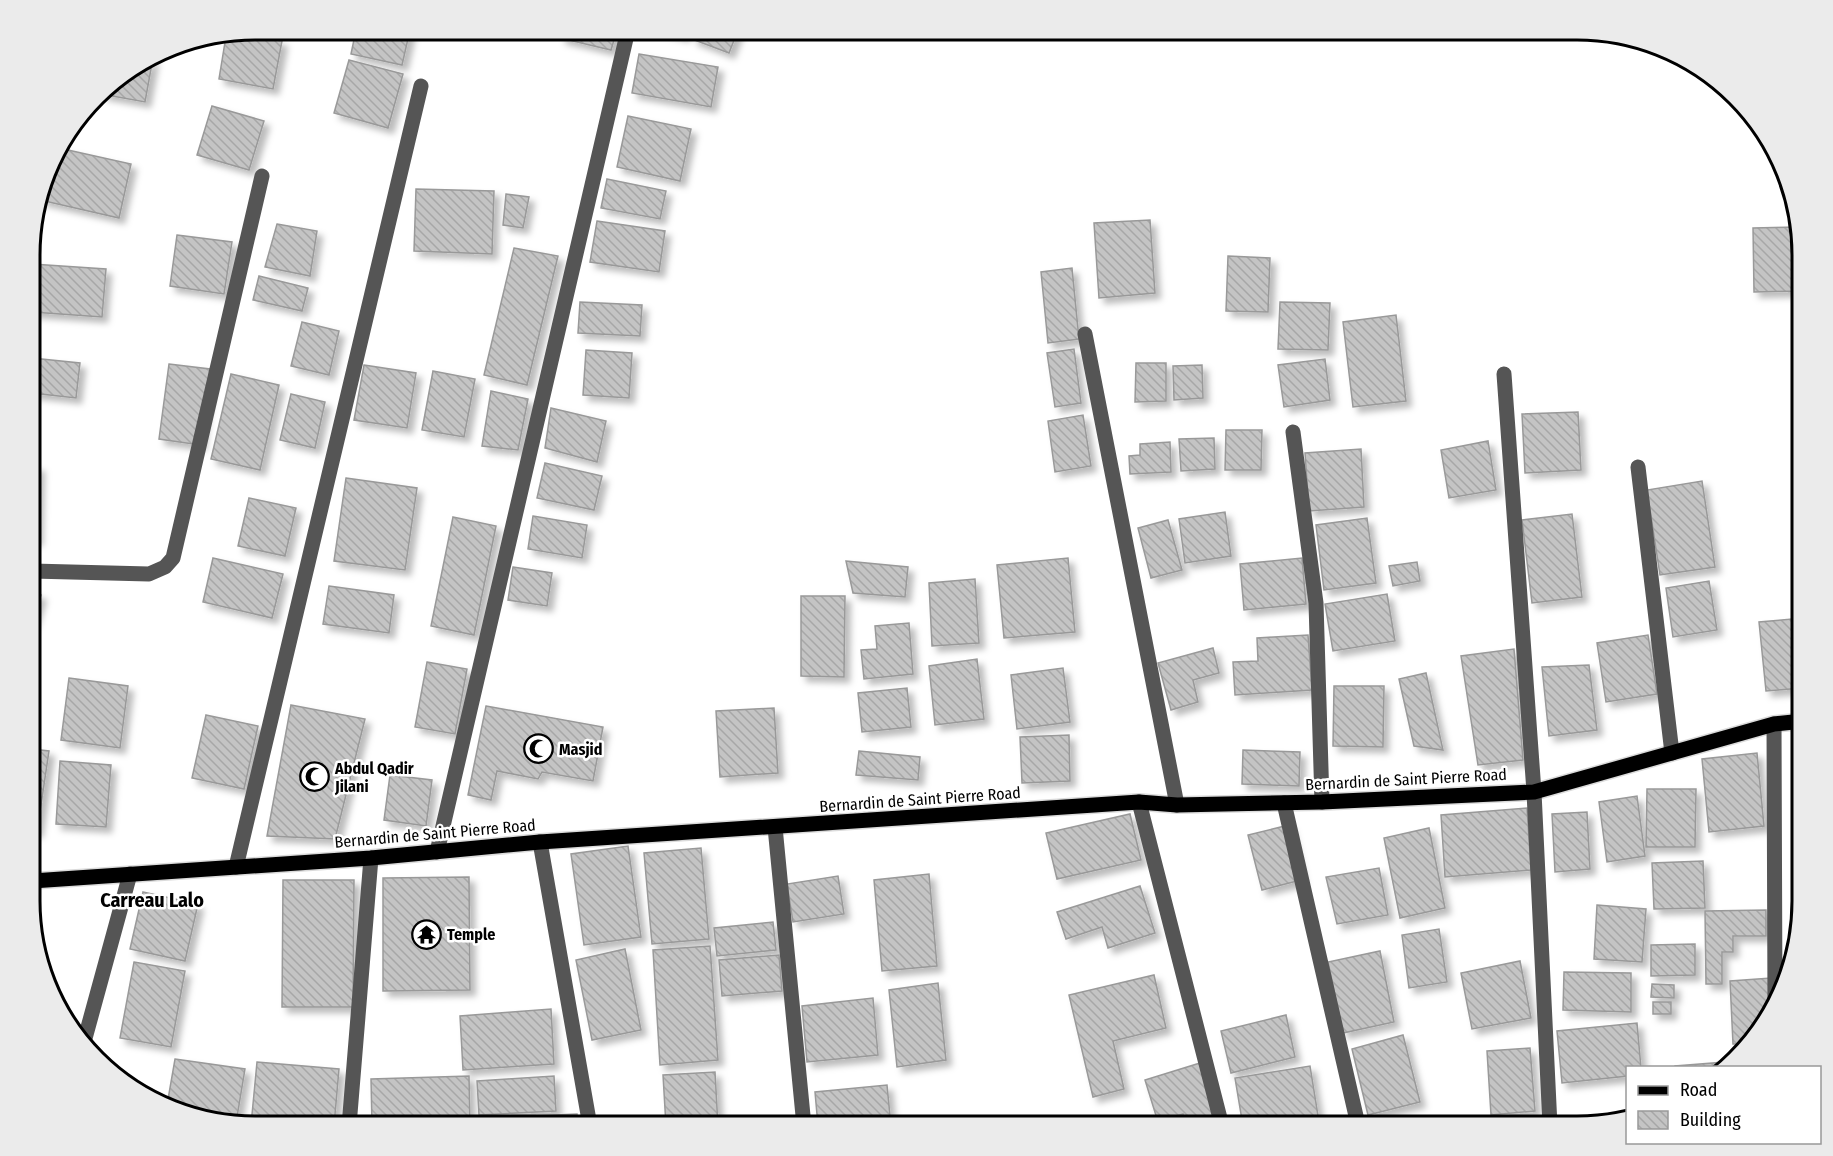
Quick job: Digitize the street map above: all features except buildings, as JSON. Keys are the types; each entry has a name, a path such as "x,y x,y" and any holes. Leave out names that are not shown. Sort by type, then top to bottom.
{"main road":[{"name":"Bernardin de Saint Pierre Road","path":"40,880 371,858 540,842 1139,802 1177,805 1322,802 1534,792 1774,724 1792,722"}],"street":[{"path":"437,852 626,40"},
{"path":"237,867 421,86"},
{"path":"40,571 149,574 165,567 173,558 262,176"},
{"path":"1085,334 1177,805"},
{"path":"1504,374 1534,792 1550,1116"},
{"path":"1293,432 1316,603 1322,802"},
{"path":"1638,467 1672,753"},
{"path":"1774,724 1775,985"},
{"path":"1139,802 1219,1116"},
{"path":"1284,802 1356,1116"},
{"path":"775,828 803,1116"},
{"path":"540,842 588,1116"},
{"path":"350,1116 371,858"},
{"path":"87,1033 130,874"}],"place":[{"name":"Masjid","path":"538,749"},
{"name":"Abdul Qadir Jilani","path":"314,777"},
{"name":"Temple","path":"426,934"}],"district":[{"name":"Carreau Lalo","path":"152,900"}]}
